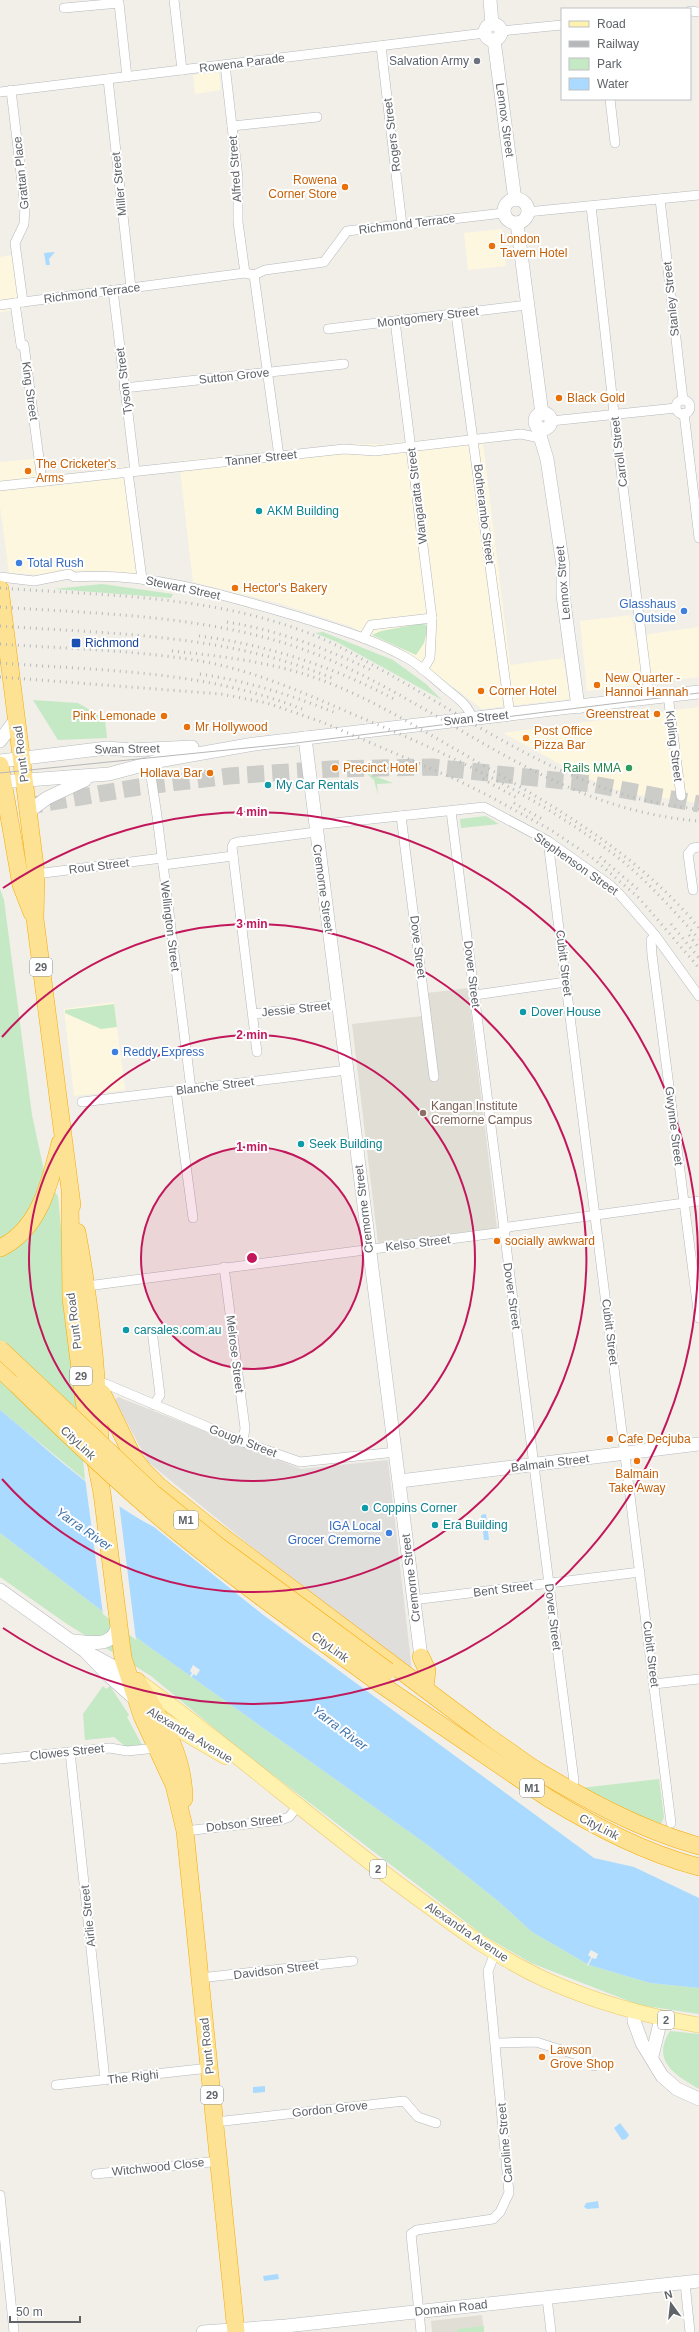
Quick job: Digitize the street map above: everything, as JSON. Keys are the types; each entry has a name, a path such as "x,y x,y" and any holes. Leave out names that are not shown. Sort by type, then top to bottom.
{"highway":[{"name":"Punt Road","path":"0,589 36,874 35,919 70,1195 87,1286 97,1382 101,1483"},
{"name":"Punt Road","path":"0,765 1,782 21,885 35,919"},
{"path":"0,1248 23,1231 40,1206 49,1182 62,1133"},
{"name":"Punt Road","path":"70,1195 71,1298 84,1401 101,1483 120,1642 132,1677 136,1700 174,1785 184,1831"},
{"name":"M1","path":"0,1349 153,1493 216,1545 383,1677 540,1773 619,1816 676,1839 699,1846"},
{"name":"CityLink","path":"0,1369 67,1433 174,1529 286,1615 383,1677 548,1798 577,1816 642,1848 699,1867"},
{"path":"0,1373 17,1385"},
{"path":"97,1382 127,1447 150,1478 210,1527 540,1773"},
{"path":"421,1656 427,1670 425,1688"},
{"name":"Punt Road","path":"132,1677 161,1719 176,1752 182,1773 184,1831 220,2161 236,2331"},
{"name":"Alexandra Avenue","path":"136,1700 161,1719"}],"main road":[{"name":"Alexandra Avenue","path":"132,1677 218,1740 265,1780 390,1878 495,1953 546,1980 605,2004 661,2019 699,2025"},
{"name":"Alexandra Avenue","path":"161,1719 265,1780"}],"street":[{"path":"174,0 182,70"},
{"name":"Lennox Street","path":"490,0 515,200"},
{"path":"64,8 119,3 127,77"},
{"name":"Rowena Parade","path":"0,92 561,24"},
{"name":"Rogers Street","path":"381,46 402,225"},
{"name":"Alfred Street","path":"225,65 238,178 238,222 245,273"},
{"name":"Miller Street","path":"108,80 131,288"},
{"name":"Grattan Place","path":"11,90 25,207 25,220 17,237 15,246 19,303"},
{"path":"610,100 615,143"},
{"path":"232,126 317,117"},
{"path":"527,212 699,194"},
{"name":"Stanley Street","path":"660,199 683,400"},
{"path":"515,200 524,203 527,212 524,220 517,223 507,219 504,213 506,206 515,200"},
{"name":"Carroll Street","path":"591,206 614,413 650,698"},
{"name":"Richmond Terrace","path":"0,305 245,273 255,276 265,270 324,262 347,231 504,213"},
{"name":"Lennox Street","path":"517,223 547,459 563,566 563,595 578,707"},
{"path":"255,276 279,456"},
{"name":"Tyson Street","path":"113,290 142,579"},
{"name":"King Street","path":"19,303 21,345 24,345 42,482"},
{"name":"Montgomery Street","path":"328,329 527,305"},
{"name":"Botherambo Street","path":"456,314 510,715"},
{"name":"Wangaratta Street","path":"395,321 432,618 430,658 423,670"},
{"name":"Sutton Grove","path":"124,388 344,364"},
{"path":"676,408 678,401 683,400 688,402 691,408 699,538"},
{"path":"543,425 614,413 676,408"},
{"path":"676,408 680,413 691,408"},
{"name":"Tanner Street","path":"0,486 344,448 375,451 521,434 543,425"},
{"name":"Tanner Street","path":"521,434 543,425"},
{"name":"Stewart Street","path":"0,577 34,581 69,574 74,577 106,575 142,579 198,589 254,603 363,638 407,658 468,709 472,719"},
{"path":"363,638 371,625 432,618"},
{"name":"Swan Street","path":"1,782 102,774 149,763 254,744 699,692"},
{"name":"Kipling Street","path":"668,695 681,796"},
{"path":"0,741 17,718"},
{"name":"Cremorne Street","path":"305,738 421,1656"},
{"name":"Swan Street","path":"0,762 107,748 140,750 254,744"},
{"name":"Wellington Street","path":"149,763 191,1089"},
{"path":"28,812 46,798 102,774"},
{"name":"Stephenson Street","path":"316,829 401,816 484,807 548,841 610,885 622,896 655,935 699,996"},
{"name":"Dover Street","path":"451,810 574,1781"},
{"name":"Dove Street","path":"401,816 434,1077"},
{"path":"233,856 232,847 234,843 316,829"},
{"name":"Cubitt Street","path":"548,841 671,1823"},
{"path":"693,890 689,851 699,847"},
{"name":"Rout Street","path":"36,874 162,861 233,856"},
{"name":"Jessie Street","path":"233,856 257,1052"},
{"name":"Gwynne Street","path":"655,935 651,940 652,955 699,1318"},
{"path":"475,994 566,982"},
{"name":"Jessie Street","path":"253,1014 339,1004"},
{"name":"Blanche Street","path":"82,1102 347,1070"},
{"path":"176,1091 193,1218"},
{"name":"Kelso Street","path":"87,1286 224,1267 504,1232 508,1227 699,1201"},
{"name":"Melrose Street","path":"224,1267 245,1428 243,1442"},
{"path":"152,1330 160,1395 154,1405"},
{"name":"Gough Street","path":"97,1382 109,1385 243,1442 300,1462 308,1463 396,1452"},
{"name":"Balmain Street","path":"400,1481 699,1444"},
{"name":"Bent Street","path":"413,1600 640,1572"},
{"name":"Alexandra Avenue","path":"0,1590 85,1651 132,1677"},
{"path":"71,1641 102,1644 109,1640 120,1642"},
{"name":"Alexandra Avenue","path":"85,1651 108,1675 136,1700"},
{"path":"654,1684 699,1679"},
{"name":"Clowes Street","path":"0,1759 112,1748 122,1750 157,1748"},
{"name":"Airlie Street","path":"70,1752 105,2080"},
{"name":"Dobson Street","path":"184,1831 281,1820 289,1817 298,1806"},
{"name":"Caroline Street","path":"421,2332 411,2241 412,2232 419,2229 493,2219 500,2212 508,2198 510,2188 488,1971 495,1953"},
{"name":"Davidson Street","path":"200,1978 353,1961"},
{"path":"634,2012 636,2028 642,2043 652,2056 659,2071 667,2082 699,2099"},
{"path":"652,2056 661,2019"},
{"path":"496,2044 536,2042 587,2058 594,2066"},
{"name":"The Righi","path":"56,2085 209,2068"},
{"name":"Gordon Grove","path":"215,2122 404,2101 418,2117 436,2123"},
{"name":"Witchwood Close","path":"96,2174 220,2161"},
{"path":"0,2195 14,2332"},
{"name":"Domain Road","path":"203,2332 236,2331 699,2281"},
{"path":"685,2283 690,2332"},
{"path":"547,2298 551,2332"}],"shaded area":[{"path":"219,72 221,90 195,94 193,75"},
{"path":"502,229 506,266 468,270 464,233"},
{"path":"11,255 22,309 0,312 0,257"},
{"path":"482,434 510,665 563,658 570,699 482,709 422,663 350,626 278,603 193,582 179,461 355,444 385,444"},
{"path":"44,458 47,477 130,466 145,575 105,571 68,571 46,575 9,573 0,506 0,462"},
{"path":"631,615 635,636 699,627 699,677 587,691 580,621"},
{"path":"699,707 699,803 634,794 607,787 569,769 503,733"},
{"name":"Kangan Institute Cremorne Campus","path":"468,988 497,1228 378,1243 352,1024 422,1016 419,994"},
{"path":"114,1002 125,1090 74,1096 64,1009"},
{"path":"118,1397 301,1469 388,1460 412,1671 281,1571 148,1462 115,1400"},
{"path":"482,2315 484,2332 432,2332 431,2321"}],"green space":[{"path":"102,584 173,594 171,598 54,589"},
{"path":"424,623 428,628 424,643 416,655 372,635 381,631"},
{"path":"323,632 393,660 426,684 442,700 337,642 315,633"},
{"path":"33,700 78,703 105,719 107,738 58,740"},
{"path":"374,768 369,774 393,783 377,784 378,795 374,780 367,774 368,769"},
{"path":"486,816 499,824 461,828 460,819"},
{"path":"0,889 4,900 32,1115 46,1180 58,1196 85,1480 0,1410"},
{"path":"114,1004 117,1027 101,1029 65,1013 65,1010"},
{"path":"0,1533 148,1646 429,1846 498,1901 532,1932 589,1965 650,1983 699,1988 699,2014 639,2005 531,1963 483,1935 243,1752 151,1676 67,1624 0,1577"},
{"path":"103,1686 106,1689 110,1686 129,1715 127,1717 142,1745 126,1747 114,1737 85,1740 83,1714"},
{"path":"659,1779 664,1817 661,1824 653,1820 652,1822 598,1795 590,1794 581,1788"},
{"path":"670,2031 699,2034 699,2089 674,2072 664,2059 663,2051"},
{"path":"484,2326 484,2332 457,2332 457,2329"}],"water":[{"path":"55,252 49,259 50,265 46,265 44,253"},
{"name":"Yarra River","path":"0,1410 93,1487 113,1502 154,1527 262,1614 594,1858 634,1867 699,1898 699,1988 650,1983 589,1965 532,1932 498,1901 429,1846 148,1646 0,1533"},
{"path":"486,1514 489,1540 484,1540 481,1515"},
{"path":"265,2086 265,2092 253,2093 253,2087"},
{"path":"620,2123 629,2135 626,2139 622,2140 614,2128"},
{"path":"598,2201 599,2208 587,2209 584,2207 586,2203"},
{"path":"278,2274 279,2279 264,2281 263,2276"}],"pier":[{"path":"85,1478 119,1503 136,1640 103,1614"},
{"path":"149,1522 155,1525 258,1608 237,1592"},
{"path":"193,1665 200,1670 196,1676 194,1674 191,1677 190,1676 192,1673 190,1671"},
{"path":"591,1950 598,1954 596,1959 592,1958 588,1966 587,1965 591,1957 588,1955"}],"tunnel":[{"path":"0,811 139,787 229,776 331,769 432,767 592,784 699,804"}],"tram line":[{"path":"0,773 296,743 699,693"}],"railway":[{"path":"0,588 164,600 245,614 284,625 323,639 342,648 504,741 541,761 579,778 617,792 657,803 699,809"},
{"path":"0,607 86,612 172,620 214,626 256,635 297,647 337,663 382,685 468,735 554,781 600,800 648,813 699,821"},
{"path":"227,622 246,625 282,635 336,654 371,670"},
{"path":"0,626 128,634 212,645 253,653 294,664 334,679"},
{"path":"199,636 251,645 300,659 349,677 396,700"},
{"path":"0,644 106,650 159,655 211,663 250,673 325,702 461,762 525,796 556,815 587,835 627,865 659,896 699,939"},
{"path":"172,651 276,666 330,683 369,701 526,790 589,830 647,875 674,900 699,928"},
{"path":"0,663 153,674 190,679 228,686 265,696 302,709"},
{"path":"200,674 269,689 336,713"},
{"path":"0,677 221,694 267,703 322,722 455,779 551,830 594,859 639,898 699,968"},
{"path":"483,779 517,798"},
{"path":"514,803 542,819"},
{"path":"600,857 640,891"},
{"path":"671,924 699,958"},
{"path":"689,935 699,948"}],"place":[{"name":"Salvation Army","path":"477,61"},
{"name":"Rowena Corner Store","path":"345,187"},
{"name":"London Tavern Hotel","path":"492,246"},
{"name":"Black Gold","path":"559,398"},
{"name":"The Cricketer's Arms","path":"28,471"},
{"name":"AKM Building","path":"259,511"},
{"name":"Total Rush","path":"19,563"},
{"name":"Hector's Bakery","path":"235,588"},
{"name":"Glasshaus Outside","path":"684,611"},
{"name":"Richmond","path":"76,643"},
{"name":"New Quarter - Hannoi Hannah","path":"597,685"},
{"name":"Corner Hotel","path":"481,691"},
{"name":"Greenstreat","path":"657,714"},
{"name":"Pink Lemonade","path":"164,716"},
{"name":"Mr Hollywood","path":"187,727"},
{"name":"Post Office Pizza Bar","path":"526,738"},
{"name":"Precinct Hotel","path":"335,768"},
{"name":"Rails MMA","path":"629,768"},
{"name":"Hollava Bar","path":"210,773"},
{"name":"My Car Rentals","path":"268,785"},
{"name":"Dover House","path":"523,1012"},
{"name":"Reddy Express","path":"115,1052"},
{"name":"Kangan Institute Cremorne Campus","path":"423,1113"},
{"name":"Seek Building","path":"301,1144"},
{"name":"socially awkward","path":"497,1241"},
{"name":"carsales.com.au","path":"126,1330"},
{"name":"Cafe Decjuba","path":"610,1439"},
{"name":"Balmain Take Away","path":"637,1461"},
{"name":"Coppins Corner","path":"365,1508"},
{"name":"Era Building","path":"435,1525"},
{"name":"IGA Local Grocer Cremorne","path":"389,1533"},
{"name":"Lawson Grove Shop","path":"542,2057"}]}
